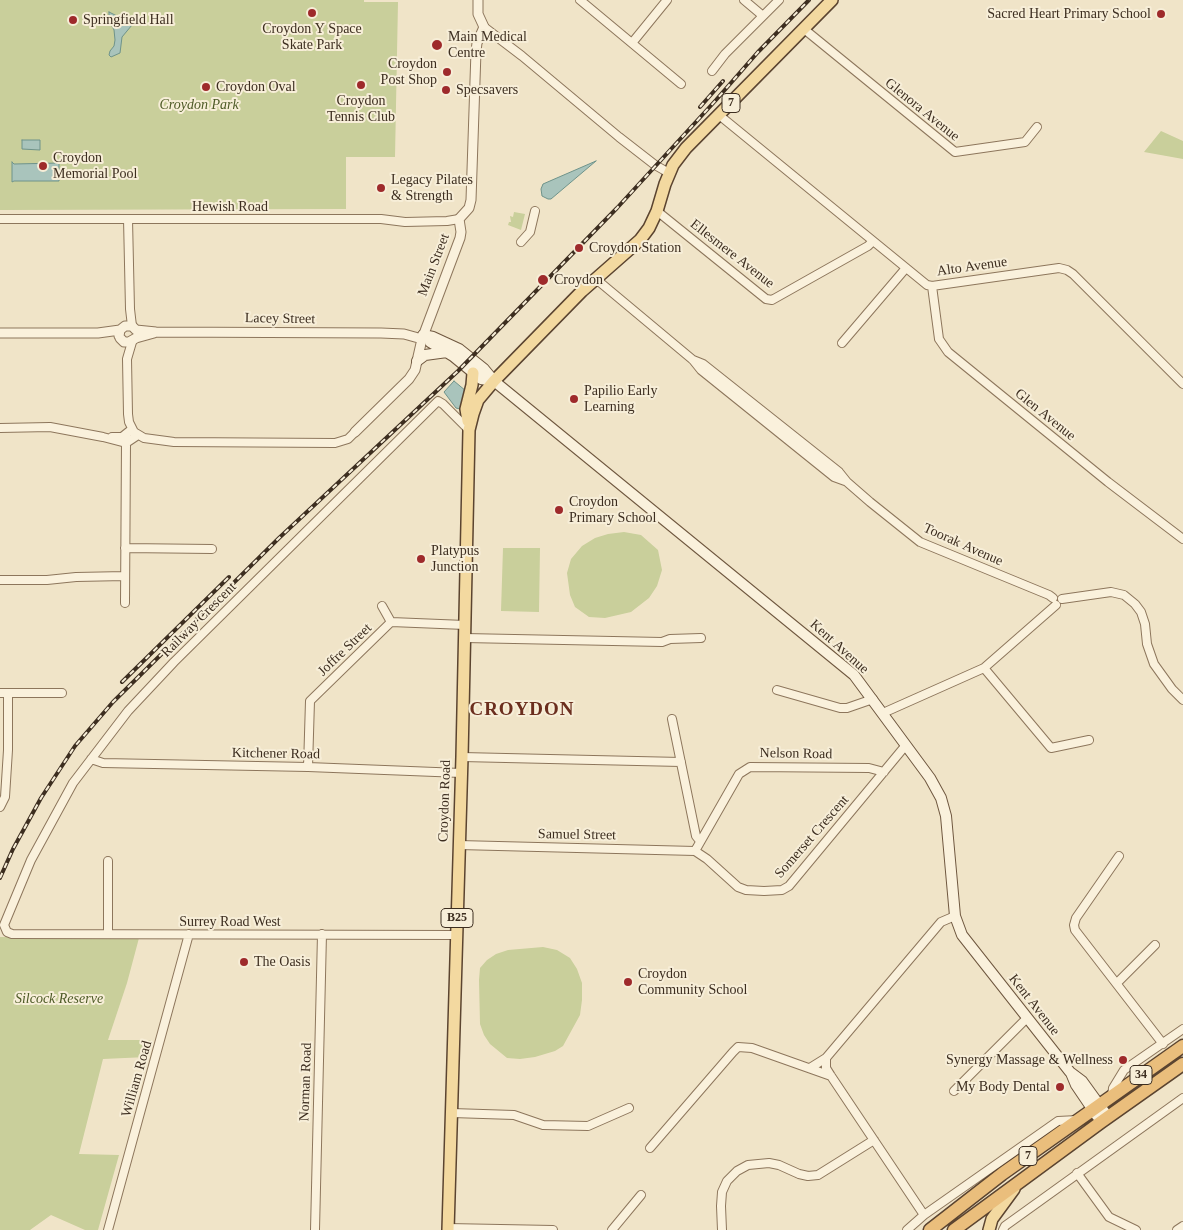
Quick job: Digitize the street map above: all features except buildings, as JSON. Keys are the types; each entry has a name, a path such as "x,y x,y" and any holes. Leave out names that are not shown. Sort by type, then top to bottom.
{"highway":[{"name":"34","path":"1096,1107 1183,1046"},
{"name":"34","path":"1104,1119 1183,1064"},
{"name":"7","path":"936,1228 1002,1174 1096,1107"},
{"name":"7","path":"954,1230 1104,1119"}],"main road":[{"name":"7","path":"494,381 582,291 640,240 649,228 657,211 669,173 686,148 832,0"},
{"name":"Kent Avenue","path":"423,337 447,352 481,379 494,381"},
{"name":"Kent Avenue","path":"423,337 433,337 459,349 484,369 494,381 854,675 936,788 944,806 955,916 962,935 1070,1072 1076,1085 1104,1119"},
{"path":"417,360 425,355 447,352"},
{"path":"468,430 466,409 473,373"},
{"name":"Croydon Road","path":"448,1229 465,638 468,430 478,400 494,381"},
{"path":"989,1230 992,1219 1020,1182"}],"street":[{"path":"478,0 478,14 484,27 655,166 669,173"},
{"path":"580,0 681,84"},
{"path":"632,42 666,0"},
{"path":"744,0 763,16"},
{"path":"712,71 725,54 779,0"},
{"name":"Main Street","path":"355,432 409,379 415,370 423,337 460,238 459,219 468,211 471,200 476,51 477,43 484,27"},
{"name":"Glenora Avenue","path":"804,29 955,152 1025,142 1037,127"},
{"name":"Alto Avenue","path":"719,115 872,242 927,285 932,286 1059,268 1067,270 1183,384"},
{"name":"Ellesmere Avenue","path":"657,211 766,299 772,300 872,242"},
{"path":"521,242 530,232 535,212"},
{"name":"Hewish Road","path":"0,219 381,219 405,222 459,219"},
{"path":"128,219 130,309 128,334 128,414 132,429 138,436 150,440 174,442 335,443 348,439 355,432"},
{"path":"842,343 906,268"},
{"name":"Toorak Avenue","path":"596,279 693,360 703,364 832,466 847,482 920,542 1050,595 1057,601"},
{"name":"Glen Avenue","path":"932,286 939,339 948,352 1108,482 1183,539"},
{"name":"Lacey Street","path":"0,333 414,333 423,337"},
{"name":"Railway Crescent","path":"5,929 4,922 31,860 73,783 128,711 174,662 438,401 468,430"},
{"path":"0,428 50,427 126,443 138,436"},
{"path":"102,437 122,437 132,429"},
{"path":"125,603 126,443"},
{"path":"125,548 212,549"},
{"path":"0,580 47,580 76,577 125,576"},
{"path":"883,713 984,668 1057,601 1111,592 1124,595 1141,612 1145,624 1147,644 1154,664 1172,689 1183,700"},
{"path":"382,606 392,622"},
{"name":"Joffre Street","path":"308,767 310,701 392,622 465,624"},
{"path":"465,638 662,642 670,639 701,638"},
{"path":"984,668 1051,748 1089,740"},
{"path":"777,690 840,708 847,708 873,699"},
{"path":"0,807 5,797 8,750 4,693 62,692"},
{"path":"672,719 696,836 700,841"},
{"name":"Somerset Crescent","path":"695,851 707,858 738,887 746,890 782,890 789,886 906,745"},
{"path":"462,757 681,762"},
{"name":"Kitchener Road","path":"90,759 103,763 308,767 461,773"},
{"name":"Nelson Road","path":"695,851 739,774 750,767 869,768 884,772"},
{"name":"Samuel Street","path":"459,845 695,851"},
{"path":"1119,856 1076,918 1074,924 1076,930 1162,1044"},
{"path":"108,861 108,934"},
{"path":"810,1068 826,1058 934,928 940,922 955,916"},
{"name":"Surrey Road West","path":"5,929 12,934 456,935"},
{"name":"William Road","path":"108,1230 189,934"},
{"name":"Norman Road","path":"314,1230 322,934"},
{"path":"1117,983 1156,945"},
{"path":"954,1091 1027,1018"},
{"path":"1112,1096 1113,1088 1124,1070 1183,1029"},
{"path":"650,1148 738,1047 752,1048 831,1076"},
{"path":"826,1058 826,1068 924,1215"},
{"path":"1004,1228 1077,1173 1183,1098"},
{"path":"452,1113 514,1115 543,1125 588,1126 628,1108"},
{"path":"907,1230 924,1215 1058,1120 1078,1120"},
{"path":"722,1230 722,1192 727,1180 737,1171 748,1165 768,1163 779,1165 799,1174 808,1176 818,1175 874,1140"},
{"path":"1077,1173 1109,1217 1136,1230"},
{"path":"612,1230 641,1195"},
{"path":"1177,1230 1183,1226"},
{"path":"448,1229 553,1230"}],"green space":[{"name":"Croydon Park","path":"0,0 364,0 364,2 398,2 395,157 346,157 346,209 0,210"},
{"path":"1161,131 1183,141 1183,159 1144,152"},
{"path":"514,212 525,214 521,230 508,225 511,222 510,216 513,217"},
{"path":"624,532 641,535 658,550 662,570 657,586 649,598 631,612 605,618 589,617 575,607 570,595 567,573 571,559 582,546 595,538"},
{"path":"503,548 540,548 539,612 501,611"},
{"name":"Silcock Reserve","path":"0,937 139,938 127,983 108,1040 151,1040 147,1057 103,1059 79,1154 119,1155 98,1230 85,1230 51,1215 30,1230 0,1230"},
{"path":"543,947 557,950 570,958 577,969 582,983 580,1015 563,1046 555,1051 535,1057 507,1058 490,1044 480,1024 480,968 496,954 508,950"}],"water":[{"path":"109,12 125,20 133,20 132,25 122,37 120,53 111,57 109,55 115,40 114,30 109,20"},
{"path":"22,140 40,140 40,150 22,149"},
{"path":"596,161 551,199 542,196 541,189 543,184"},
{"path":"12,162 14,164 59,163 59,181 12,182"},
{"path":"454,381 466,391 460,409 456,408 444,392"}],"railway":[{"path":"0,878 13,849 41,798 75,746 113,702 279,538 458,371 617,208 758,52 809,0"},
{"path":"700,107 723,81"},
{"path":"122,682 229,577"}],"place":[{"name":"Croydon Y Space Skate Park","path":"312,13"},
{"name":"Sacred Heart Primary School","path":"1161,14"},
{"name":"Springfield Hall","path":"73,20"},
{"name":"Main Medical Centre","path":"437,45"},
{"name":"Croydon Post Shop","path":"447,72"},
{"name":"Croydon Tennis Club","path":"361,85"},
{"name":"Croydon Oval","path":"206,87"},
{"name":"Specsavers","path":"446,90"},
{"name":"Croydon Memorial Pool","path":"43,166"},
{"name":"Legacy Pilates & Strength","path":"381,188"},
{"name":"Croydon Station","path":"579,248"},
{"name":"Croydon","path":"543,280"},
{"name":"Papilio Early Learning","path":"574,399"},
{"name":"Croydon Primary School","path":"559,510"},
{"name":"Platypus Junction","path":"421,559"},
{"name":"The Oasis","path":"244,962"},
{"name":"Croydon Community School","path":"628,982"},
{"name":"Synergy Massage & Wellness","path":"1123,1060"},
{"name":"My Body Dental","path":"1060,1087"}],"district":[{"name":"CROYDON","path":"522,710"}]}
